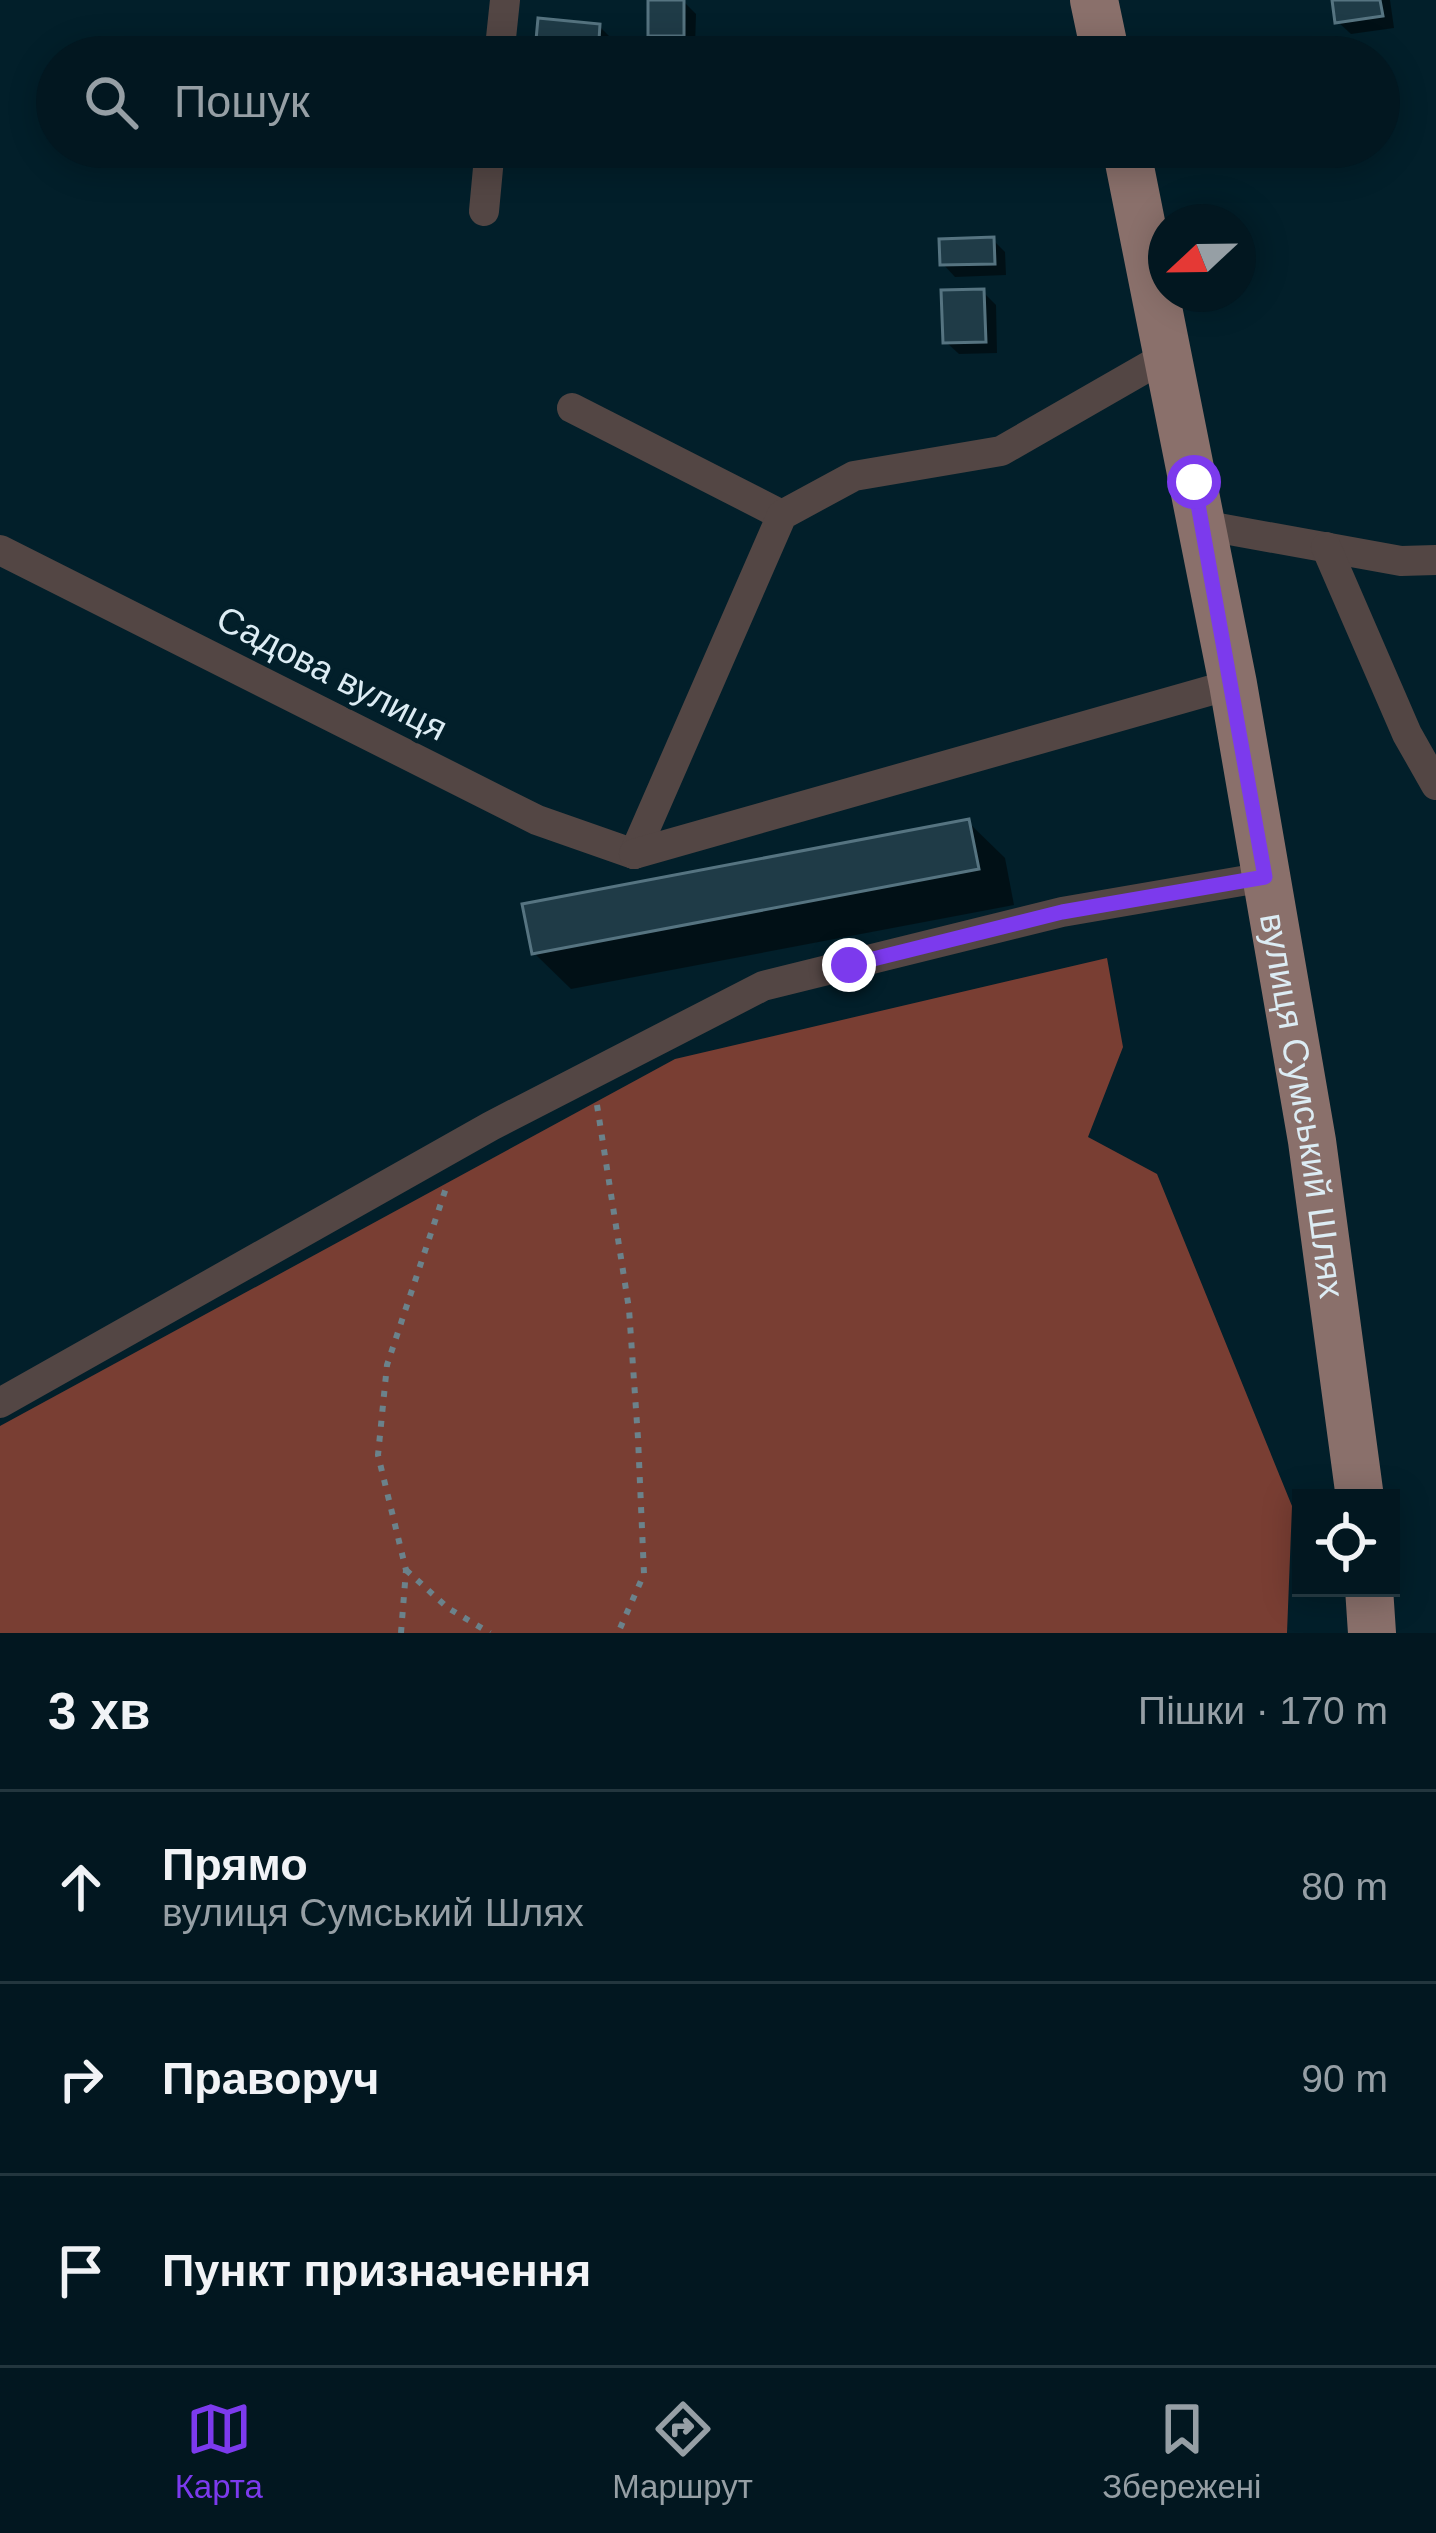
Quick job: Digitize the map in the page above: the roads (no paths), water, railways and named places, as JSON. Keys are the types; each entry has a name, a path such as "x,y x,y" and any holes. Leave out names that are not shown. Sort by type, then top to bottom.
{"main road":[{"path":"1094,0 1102,36"},
{"name":"вулиця Сумський Шлях","path":"1130,168 1233,684 1312,1142 1359,1489"},
{"path":"1370,1597 1372,1633"}],"street":[{"path":"502,36 505,0"},
{"path":"484,211 488,168"},
{"path":"634,854 782,514 854,476 1001,452 1170,354"},
{"path":"572,408 782,514"},
{"path":"1202,525 1401,561 1436,560"},
{"path":"1326,548 1407,734 1436,785"},
{"name":"Садова вулиця","path":"0,550 537,820 634,854"},
{"path":"634,854 1233,684"},
{"path":"0,1403 459,1144 764,986 1062,912 1265,877"},
{"path":"0,1372 54,1371"}]}
